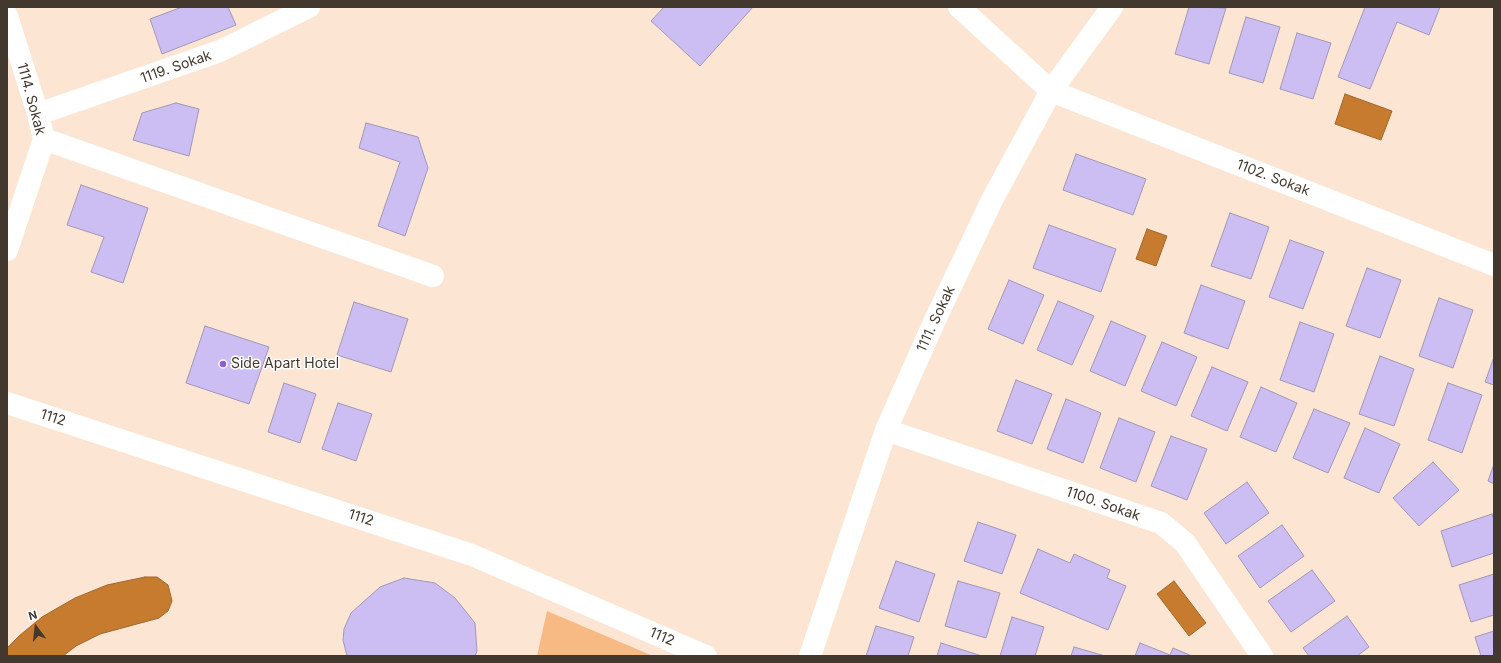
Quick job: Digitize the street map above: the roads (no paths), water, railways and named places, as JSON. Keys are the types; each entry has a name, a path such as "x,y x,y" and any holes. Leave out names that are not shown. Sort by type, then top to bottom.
{"street":[{"name":"1119. Sokak","path":"38,114 220,51 309,7"},
{"path":"959,7 1051,91"},
{"name":"1111. Sokak","path":"810,656 886,430 935,320 992,200 1051,91 1112,7"},
{"name":"1114. Sokak","path":"7,16 38,114 44,139 7,250"},
{"name":"1102. Sokak","path":"1051,91 1494,265"},
{"path":"44,139 433,276"},
{"name":"1112","path":"7,403 472,554 706,656"},
{"name":"1100. Sokak","path":"886,430 1161,523 1185,543 1262,656"}],"place":[{"name":"Side Apart Hotel","path":"223,364"}]}
